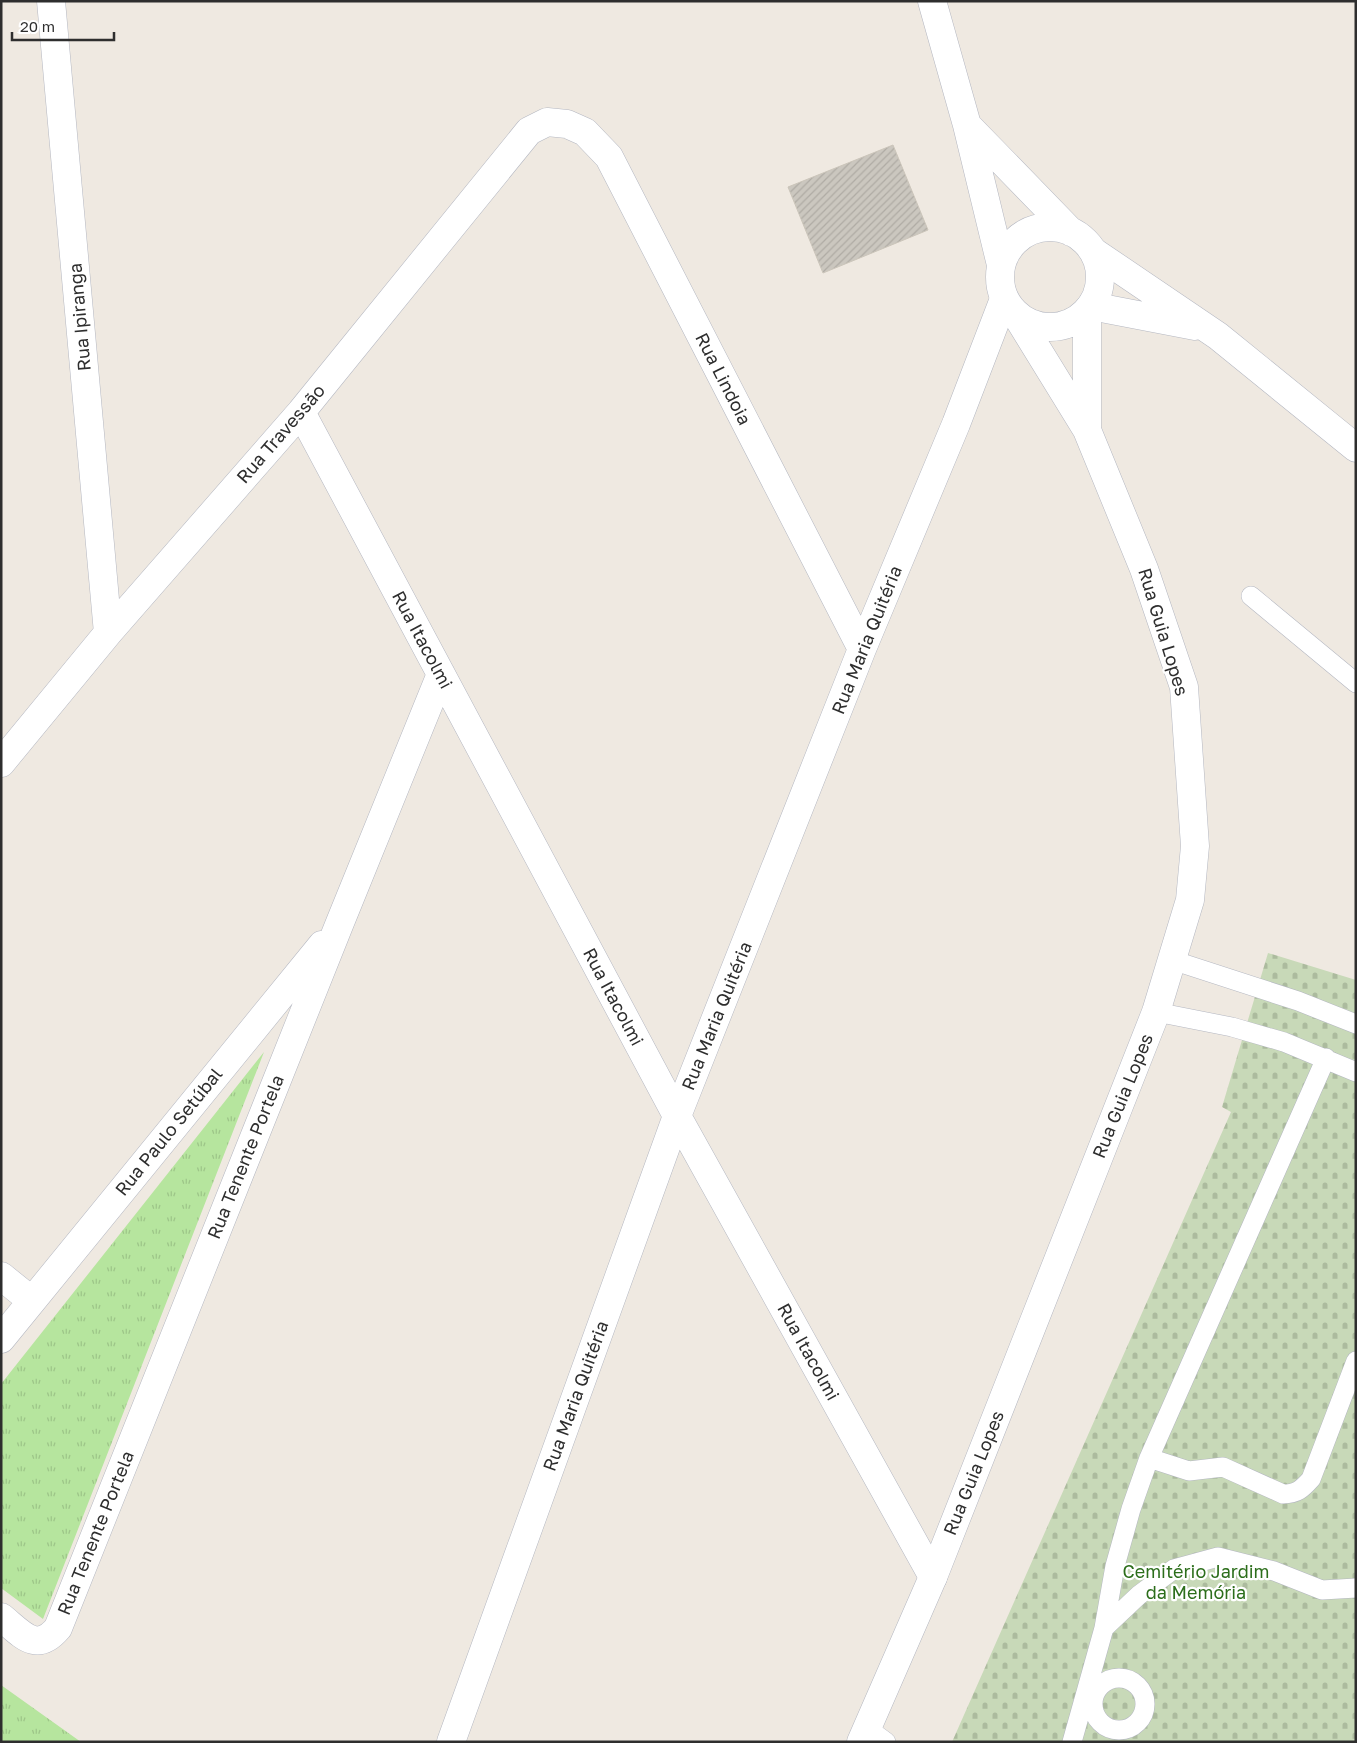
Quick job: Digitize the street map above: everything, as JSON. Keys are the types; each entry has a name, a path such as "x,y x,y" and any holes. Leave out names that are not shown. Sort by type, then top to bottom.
{"street":[{"name":"Rua Ipiranga","path":"51,1 108,633"},
{"path":"932,1 967,125 1001,264"},
{"name":"Rua Travessão","path":"1,763 108,633 301,412 530,131 547,122 567,124"},
{"name":"Rua Lindoia","path":"567,124 585,132 609,157 862,649"},
{"path":"967,125 1071,232 1085,241 1094,252 1209,329 1356,448"},
{"path":"1071,232 1053,227 1036,228 1020,236 1008,249 1001,264 999,282 1009,306 1031,324 1051,328 1071,323 1089,308 1098,293 1100,280 1094,252"},
{"name":"Rua Maria Quitéria","path":"451,1742 677,1116 862,649 956,424 1009,306"},
{"name":"Rua Guia Lopes","path":"872,1737 933,1577 1156,1012 1190,900 1195,846 1184,686 1144,569 1087,430 1009,306"},
{"path":"1089,308 1209,329"},
{"name":"Rua Guia Lopes","path":"1087,430 1089,308"},
{"name":"Rua Itacolmi","path":"301,412 677,1116 933,1577"},
{"name":"Rua Tenente Portela","path":"1,1617 28,1640 39,1642 50,1638 64,1616 441,674"},
{"name":"Rua Paulo Setúbal","path":"1,1339 339,925"},
{"path":"1,1276 32,1300"}],"lane":[{"path":"1251,596 1356,683"},
{"path":"1172,960 1298,1001 1356,1024"},
{"path":"1156,1012 1232,1027 1326,1058 1356,1072"},
{"path":"1072,1740 1093,1711 1095,1680 1118,1557 1131,1510 1150,1458 1326,1058"},
{"path":"1150,1458 1189,1471 1223,1467 1283,1494 1293,1494 1302,1489 1311,1478 1356,1361"},
{"path":"1104,1628 1139,1595 1174,1569 1218,1557 1274,1571 1322,1590 1356,1588"},
{"path":"1093,1711 1104,1726 1116,1731 1130,1729 1140,1721 1146,1708 1144,1696 1136,1684 1123,1678 1095,1680"},
{"path":"1072,1740 1095,1680"}],"green space":[{"name":"Cemitério Jardim da Memória","path":"1268,953 1356,980 1356,1742 952,1742 1231,1112 1222,1107"},
{"path":"264,1052 43,1619 1,1588 1,1384"},
{"path":"1,1685 81,1742 1,1742"}],"building":[{"path":"893,145 928,230 823,273 788,187"}]}
